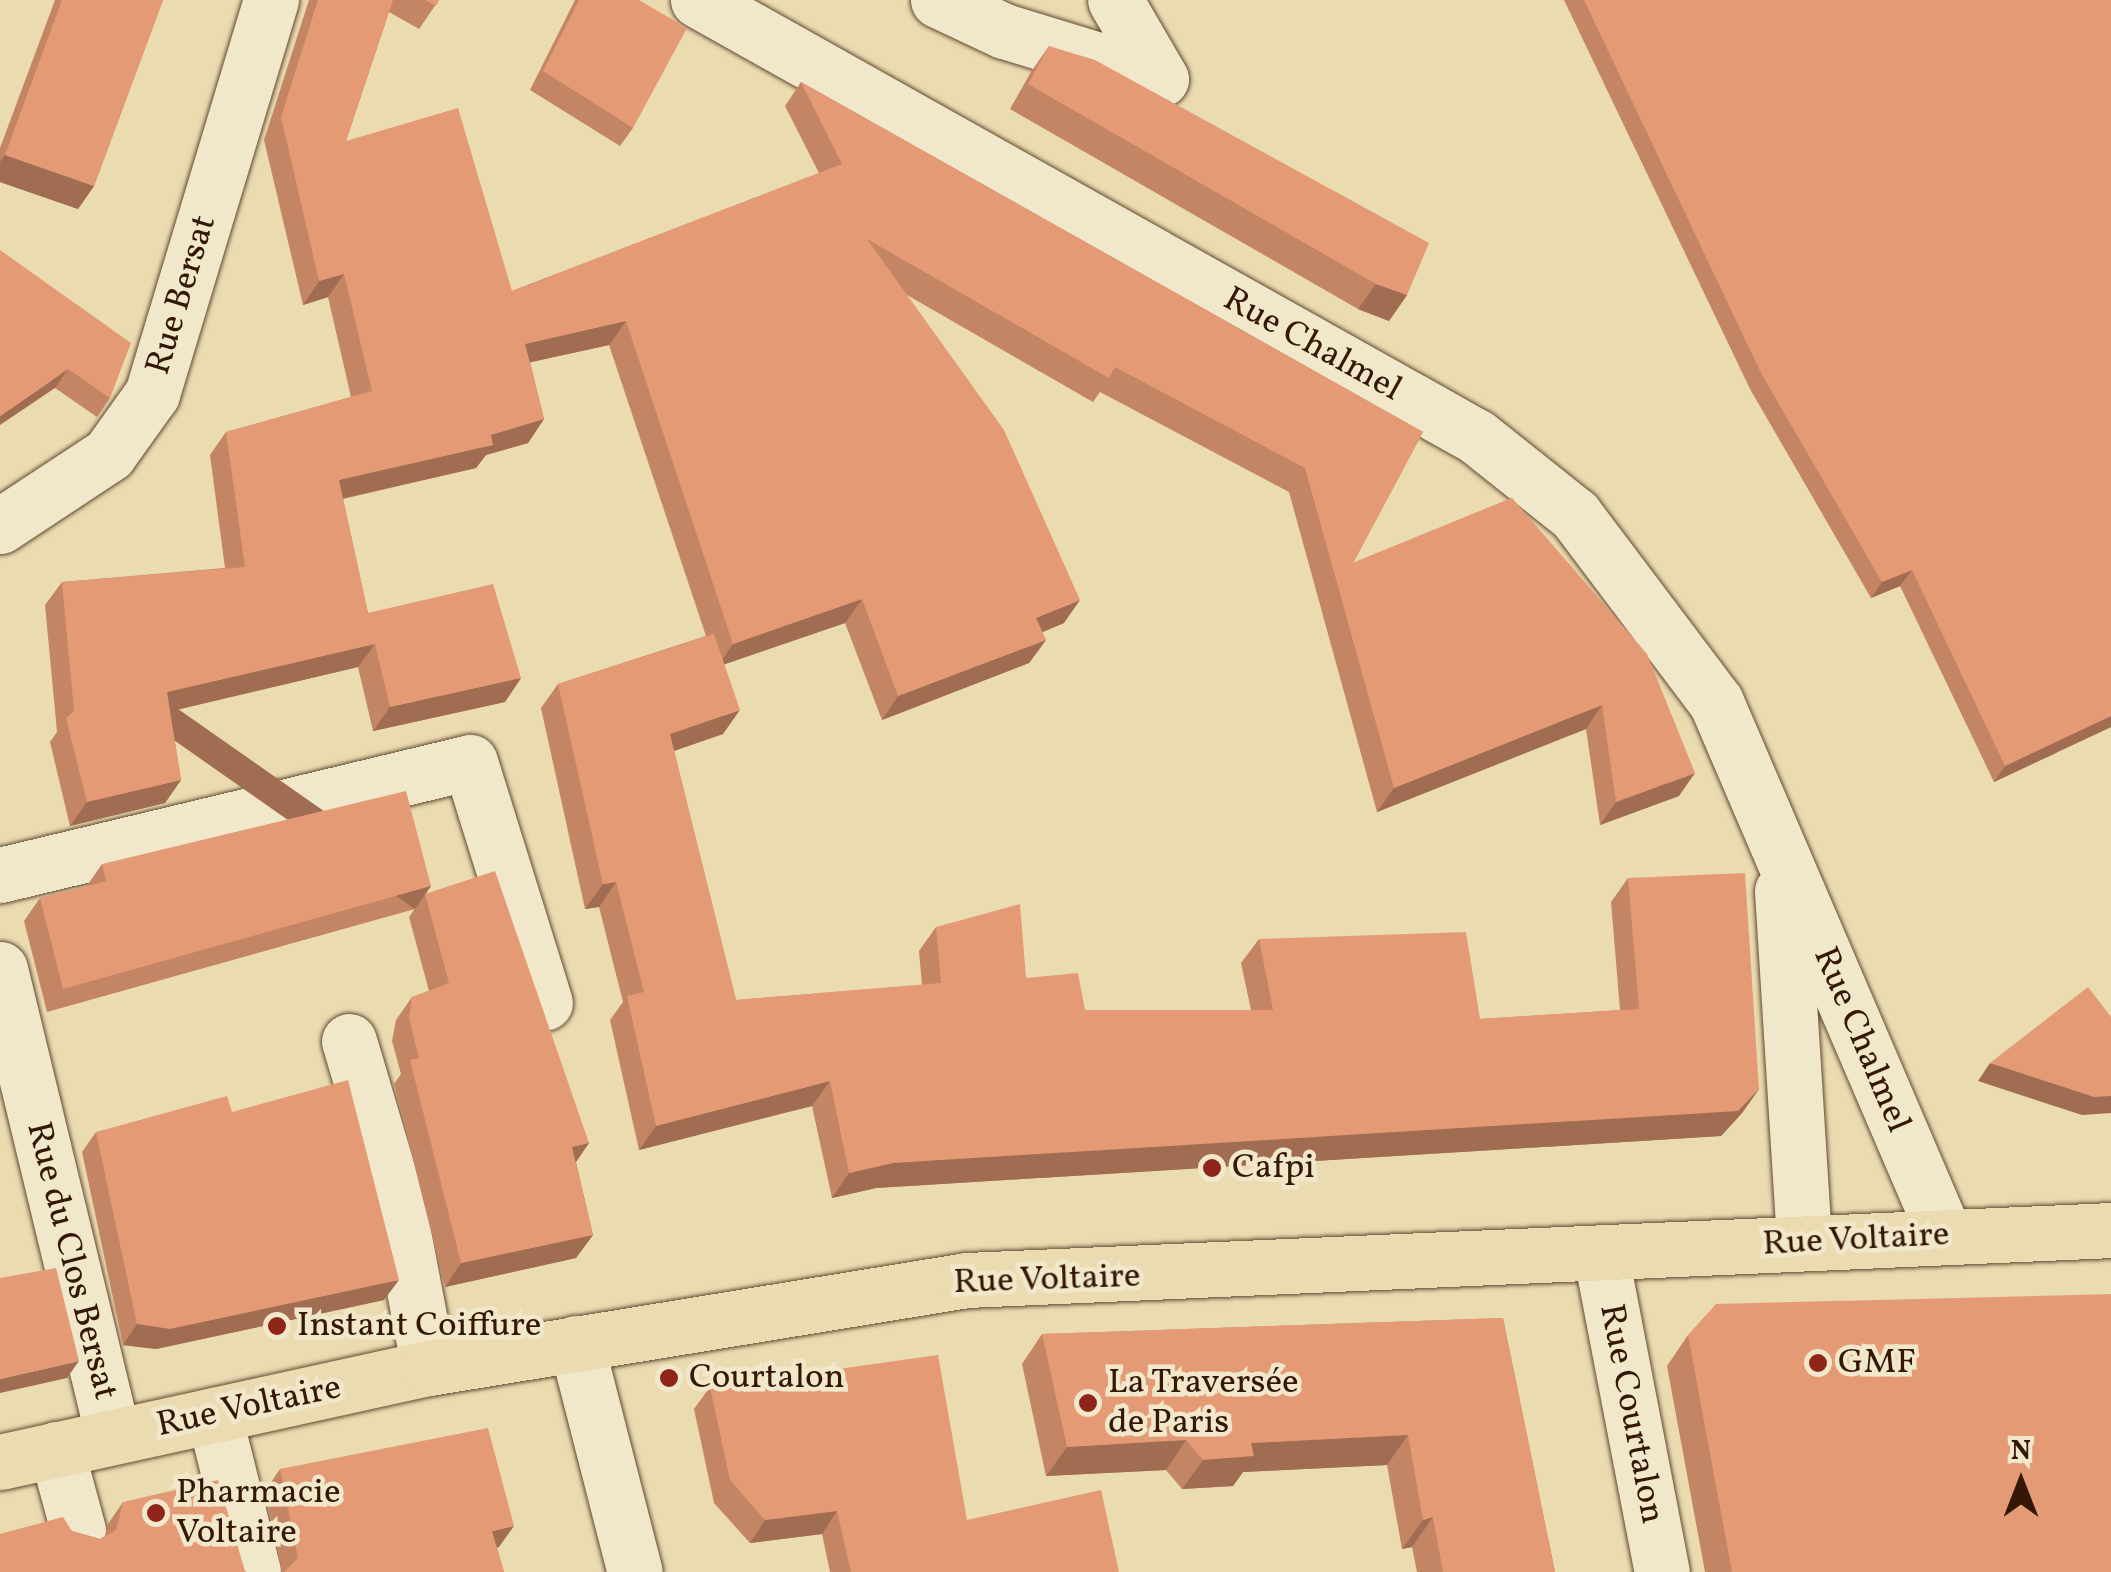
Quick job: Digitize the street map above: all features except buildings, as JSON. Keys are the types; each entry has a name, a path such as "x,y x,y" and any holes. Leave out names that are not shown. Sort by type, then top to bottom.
{"main road":[{"name":"Rue Voltaire","path":"0,1462 429,1368 967,1280 1600,1256 1804,1241 2111,1230"}],"street":[{"name":"Rue Bersat","path":"0,526 109,454 152,394 270,0"},
{"name":"Rue Chalmel","path":"698,0 1519,467 1576,515 1667,625 1716,702 1945,1236"},
{"path":"938,0 1004,31 1160,79 1115,0"},
{"path":"0,875 470,762 545,1003"},
{"name":"Rue Chalmel","path":"1778,843 1804,1241"},
{"name":"Rue du Clos Bersat","path":"0,969 114,1436"},
{"path":"349,1041 398,1206 429,1368"},
{"name":"Rue Courtalon","path":"1600,1256 1662,1572"},
{"path":"576,1342 635,1572"},
{"path":"214,1415 252,1572"},
{"path":"56,1449 78,1530"}],"place":[{"name":"Cafpi","path":"1212,1168"},
{"name":"Instant Coiffure","path":"277,1326"},
{"name":"GMF","path":"1818,1363"},
{"name":"Courtalon","path":"669,1378"},
{"name":"La Traversée de Paris","path":"1088,1403"},
{"name":"Pharmacie Voltaire","path":"156,1513"}]}
